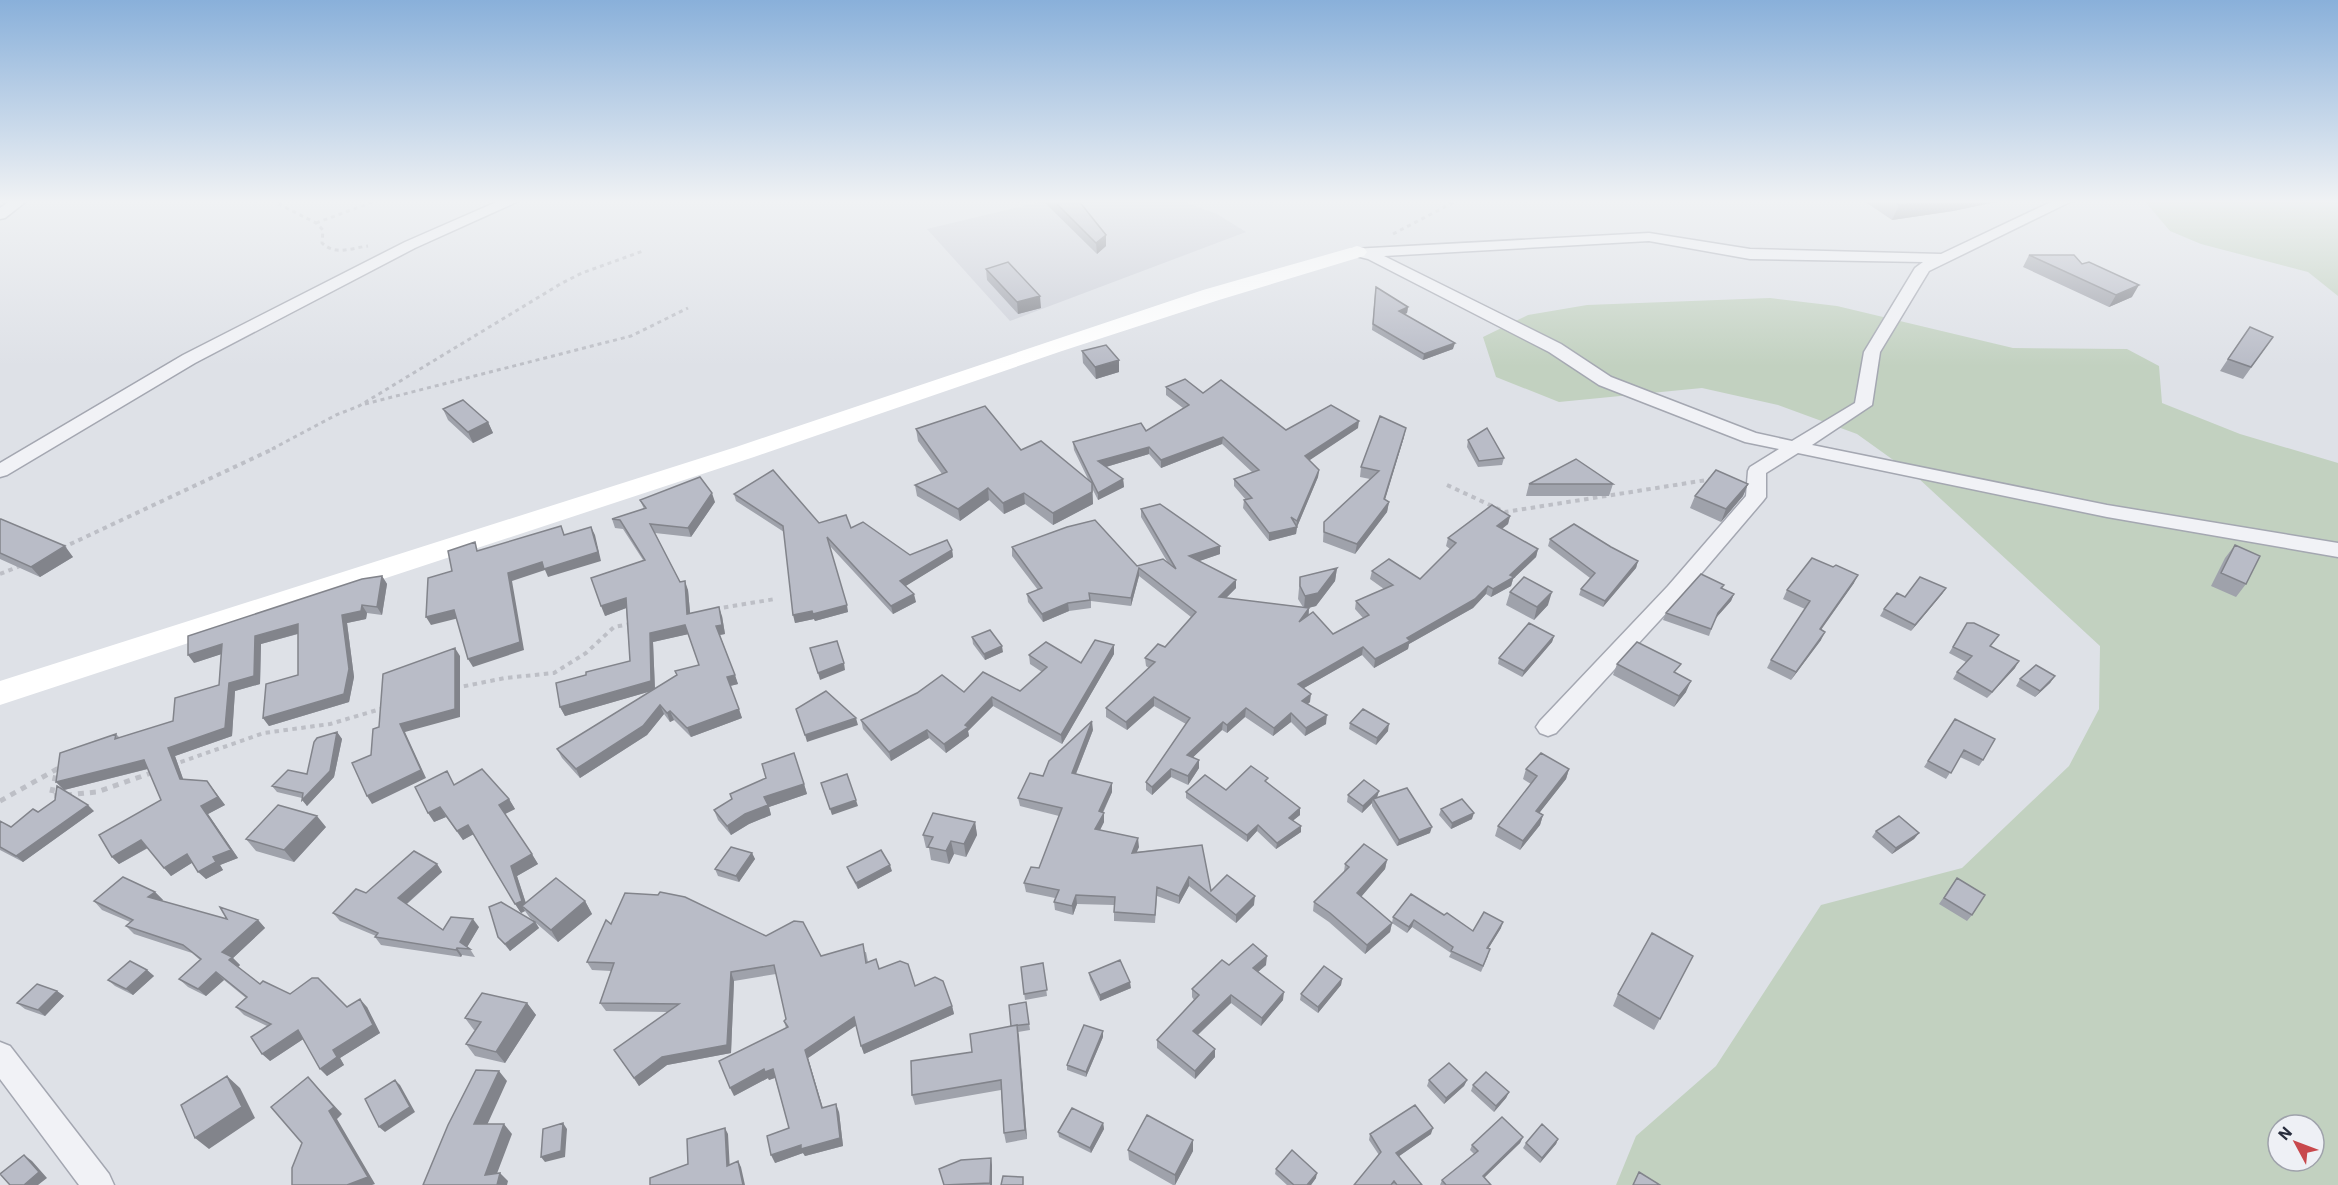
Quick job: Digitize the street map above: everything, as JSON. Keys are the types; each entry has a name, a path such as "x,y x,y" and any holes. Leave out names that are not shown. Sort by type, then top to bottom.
{"street":[{"path":"0,471 189,359 390,255"},
{"path":"0,693 745,452 1054,346 1211,295 1346,255"},
{"path":"1370,255 1555,348 1605,381 1751,438 2107,511 2338,550"},
{"path":"1814,255 1946,258"},
{"path":"1548,728 1675,591 1756,497 1757,471 1863,405 1872,352 1923,268 1952,255"},
{"path":"0,1056 98,1185"}],"path":[{"path":"54,551 359,406 562,283 582,273 631,255"},
{"path":"359,406 631,336 688,308"},
{"path":"1446,485 1505,512 1714,478"},
{"path":"0,574 22,565"},
{"path":"713,609 775,599"},
{"path":"452,688 505,678 554,673 586,653 614,627 636,624"},
{"path":"0,801 57,769 51,796 97,792 264,733 330,724 386,708"}],"shaded area":[{"path":"951,255 1184,255 1010,321"}],"green space":[{"path":"2244,255 2338,255 2338,296 2308,272"},
{"path":"1770,298 1837,306 2013,348 2127,349 2159,366 2162,403 2240,434 2338,463 2338,1185 1616,1185 1636,1136 1716,1066 1821,905 1962,868 2069,766 2099,709 2100,646 1917,477 1857,434 1778,405 1702,388 1559,402 1496,377 1483,337 1528,315 1587,305"}],"building":[{"path":"2030,255 2074,255 2082,264 2089,262 2139,285 2116,295"},
{"path":"1008,262 1040,296 1017,302 986,269"},
{"path":"1376,287 1408,307 1399,311 1455,343 1424,354 1373,324"},
{"path":"2250,327 2273,337 2251,367 2228,359"},
{"path":"1106,345 1119,360 1095,367 1082,351"},
{"path":"1185,379 1203,393 1221,380 1286,430 1331,405 1359,421 1305,456 1319,470 1297,521 1291,517 1297,527 1269,533 1244,500 1252,498 1234,479 1259,470 1223,437 1161,460 1149,447 1098,461 1123,479 1098,493 1073,442 1141,423 1146,431 1189,405 1166,387"},
{"path":"463,400 488,422 468,432 443,409"},
{"path":"985,406 1021,450 1041,441 1092,483 1092,492 1053,513 1024,493 1003,503 988,488 958,509 915,485 947,472 916,429"},
{"path":"1380,416 1406,428 1384,499 1389,502 1357,544 1324,532 1324,522 1379,471 1361,467"},
{"path":"1487,428 1504,458 1479,461 1468,440"},
{"path":"1576,459 1613,484 1529,484"},
{"path":"773,470 819,523 846,515 851,528 863,522 910,555 947,540 952,550 900,581 914,594 891,606 827,537 847,605 813,614 812,611 793,615 783,526 734,494"},
{"path":"1716,470 1748,484 1726,509 1695,496"},
{"path":"700,477 712,493 688,528 650,524 680,582 685,581 687,614 719,607 722,625 716,626 735,675 727,677 739,709 687,728 670,711 667,713 660,705 643,726 576,769 557,749 677,675 675,671 699,665 685,625 650,633 651,681 560,707 556,683 586,675 586,672 630,661 626,598 601,606 591,578 645,560 620,520 612,519 646,508 640,500"},
{"path":"1160,504 1220,546 1189,556 1236,580 1219,597 1309,608 1299,622 1313,612 1333,634 1369,615 1356,601 1393,585 1372,571 1389,559 1420,579 1456,543 1448,538 1492,505 1510,516 1497,526 1538,549 1510,575 1514,577 1493,589 1488,586 1475,599 1407,638 1410,641 1375,659 1363,647 1298,684 1311,694 1302,701 1327,715 1306,728 1291,713 1274,728 1246,708 1227,725 1223,722 1187,755 1199,760 1188,776 1171,769 1152,787 1146,782 1190,718 1154,697 1126,722 1106,708 1155,662 1145,658 1158,644 1165,647 1196,612 1139,568 1131,598 1089,593 1090,600 1068,603 1042,614 1027,594 1042,588 1012,547 1067,527 1095,520 1137,566 1163,559 1176,569 1141,509"},
{"path":"0,519 65,546 31,567 0,553"},
{"path":"1574,524 1638,561 1605,601 1581,589 1595,573 1550,539"},
{"path":"561,526 564,535 591,527 598,552 544,569 542,562 508,573 520,642 468,659 454,610 426,617 428,578 452,571 448,551 475,542 477,551"},
{"path":"2235,545 2260,556 2246,584 2221,573"},
{"path":"1812,558 1858,575 1820,629 1825,632 1796,672 1771,660 1810,601 1787,590"},
{"path":"1337,568 1318,593 1305,596 1300,586 1300,577"},
{"path":"1701,574 1724,585 1721,588 1734,594 1718,613 1711,629 1666,613"},
{"path":"382,576 377,607 362,605 361,611 342,615 349,669 344,694 263,718 266,684 298,675 298,624 255,636 254,676 229,683 225,728 168,748 180,779 207,781 218,797 201,806 231,850 213,857 216,862 198,872 187,854 164,868 141,840 112,857 99,835 161,800 144,760 56,782 60,753 116,734 115,739 173,721 175,698 219,685 222,644 188,655 188,636 362,579"},
{"path":"1524,577 1552,592 1537,607 1510,592"},
{"path":"1920,577 1946,588 1915,625 1884,609 1897,593 1905,597"},
{"path":"1529,623 1554,636 1524,671 1499,658"},
{"path":"1967,623 1974,623 1999,635 1990,646 2019,661 1992,692 1957,672 1972,656 1953,647"},
{"path":"990,630 1002,646 984,654 972,637"},
{"path":"1095,640 1114,645 1061,735 992,697 965,725 968,727 944,744 927,730 889,752 861,720 917,693 942,675 964,692 983,672 1020,691 1047,667 1029,655 1046,642 1081,663"},
{"path":"837,641 844,663 818,673 810,648"},
{"path":"1637,642 1681,664 1674,672 1691,681 1679,696 1617,664"},
{"path":"455,648 455,709 400,724 421,770 367,796 352,763 371,755 373,729 379,727 383,674"},
{"path":"2036,665 2055,676 2040,691 2020,679"},
{"path":"826,691 856,718 805,735 796,709"},
{"path":"1363,709 1389,724 1377,738 1350,723"},
{"path":"1955,719 1995,739 1983,760 1964,750 1951,773 1928,761"},
{"path":"1092,721 1072,773 1112,783 1099,811 1104,813 1095,829 1138,838 1132,853 1202,845 1211,891 1227,875 1255,896 1236,915 1189,877 1179,896 1157,887 1155,915 1114,912 1115,897 1076,895 1072,906 1054,902 1059,890 1024,883 1031,867 1039,868 1062,808 1018,798 1030,773 1043,776 1049,761"},
{"path":"337,732 330,771 302,800 303,793 272,786 288,770 307,774 314,742 317,738"},
{"path":"794,753 804,784 764,797 768,805 745,814 727,826 714,810 732,799 730,794 766,778 762,764"},
{"path":"1541,753 1569,769 1536,811 1543,815 1523,841 1498,826 1537,776 1526,769"},
{"path":"1251,766 1268,778 1265,781 1300,808 1289,818 1301,826 1277,843 1258,825 1247,835 1186,792 1205,775 1226,790"},
{"path":"482,769 509,799 499,805 532,854 511,866 522,901 515,904 468,825 457,831 440,807 428,813 415,787 447,771 454,785"},
{"path":"847,774 856,800 830,809 821,783"},
{"path":"1364,780 1379,791 1363,806 1348,795"},
{"path":"57,786 88,805 16,856 0,847 0,821 11,827 33,809 38,812 55,800"},
{"path":"1407,788 1432,827 1399,840 1373,799"},
{"path":"1462,799 1474,813 1452,823 1441,809"},
{"path":"278,805 317,816 284,850 246,839"},
{"path":"933,813 975,822 964,844 951,841 946,851 928,847 933,837 923,835"},
{"path":"1899,816 1919,833 1896,848 1876,831"},
{"path":"1364,844 1387,860 1357,893 1392,923 1367,945 1314,902 1349,867 1345,864"},
{"path":"731,847 752,853 736,876 715,869"},
{"path":"881,850 890,865 856,883 847,867"},
{"path":"414,851 437,864 398,898 443,930 451,917 473,919 460,942 470,949 457,948 456,950 375,937 378,933 333,913 356,889 366,893"},
{"path":"123,877 155,892 148,897 227,919 220,907 258,920 222,952 232,957 229,960 260,984 263,981 290,994 312,978 318,978 347,1007 360,999 373,1025 333,1050 337,1057 320,1069 298,1030 262,1054 251,1037 271,1024 236,1007 247,997 216,972 198,989 179,979 201,959 183,945 126,926 133,920 94,901"},
{"path":"556,878 585,901 551,930 522,906"},
{"path":"1957,878 1985,895 1972,915 1944,898"},
{"path":"660,892 685,897 766,936 794,921 803,922 821,956 863,944 866,963 876,959 879,969 900,961 908,964 915,986 935,977 943,981 952,1006 861,1046 854,1017 805,1050 822,1108 836,1104 840,1138 801,1149 801,1145 771,1155 767,1136 789,1128 773,1069 765,1072 764,1069 730,1088 719,1061 788,1027 784,1021 786,1019 774,965 731,972 727,1045 662,1057 634,1078 614,1050 679,1004 600,1003 614,963 587,962 606,920 611,924 625,893 658,895"},
{"path":"1411,894 1444,915 1447,913 1473,931 1484,912 1503,922 1487,948 1490,949 1483,966 1451,951 1453,947 1414,920 1409,927 1393,917"},
{"path":"501,902 535,922 505,944 498,937 489,907"},
{"path":"1652,933 1693,956 1660,1019 1618,994"},
{"path":"1253,944 1267,956 1253,968 1284,992 1262,1018 1231,995 1193,1031 1215,1049 1195,1071 1157,1040 1199,995 1192,989 1222,960 1229,965"},
{"path":"1120,960 1130,982 1100,995 1089,973"},
{"path":"130,961 147,970 126,989 108,980"},
{"path":"1043,963 1047,990 1024,994 1021,967"},
{"path":"1324,966 1342,979 1318,1007 1301,994"},
{"path":"37,984 57,991 38,1010 17,1003"},
{"path":"482,993 527,1003 496,1052 466,1044 481,1022 465,1018"},
{"path":"1026,1002 1029,1024 1011,1026 1009,1005"},
{"path":"1017,1025 1025,1130 1004,1133 1001,1080 912,1095 911,1061 972,1052 970,1034"},
{"path":"1084,1025 1103,1031 1086,1072 1067,1065"},
{"path":"1449,1063 1467,1080 1446,1098 1429,1080"},
{"path":"476,1070 499,1071 474,1124 504,1124 485,1175 500,1173 497,1185 423,1185 448,1125"},
{"path":"1486,1072 1509,1092 1496,1106 1473,1085"},
{"path":"227,1076 242,1107 195,1138 181,1105"},
{"path":"308,1077 334,1107 329,1111 368,1177 347,1185 292,1185 292,1168 302,1143 271,1107"},
{"path":"395,1080 410,1107 379,1127 365,1099"},
{"path":"1415,1105 1433,1128 1396,1153 1422,1185 1397,1185 1394,1181 1391,1185 1354,1185 1381,1152 1370,1134"},
{"path":"1072,1108 1103,1123 1090,1148 1058,1132"},
{"path":"1147,1115 1193,1140 1175,1175 1128,1150"},
{"path":"1502,1117 1523,1137 1483,1176 1491,1185 1446,1185 1442,1180 1478,1151 1472,1145"},
{"path":"563,1123 561,1151 541,1157 543,1129"},
{"path":"1542,1124 1558,1139 1542,1158 1526,1143"},
{"path":"725,1128 727,1166 738,1161 743,1185 650,1185 650,1178 688,1164 687,1139"},
{"path":"1292,1150 1317,1173 1307,1185 1294,1185 1276,1169"},
{"path":"24,1155 39,1172 24,1185 10,1185 0,1174"},
{"path":"991,1158 990,1183 944,1185 939,1169 961,1160"},
{"path":"1639,1172 1660,1185 1633,1185"},
{"path":"1003,1176 1023,1177 1023,1185 1001,1185"}]}
